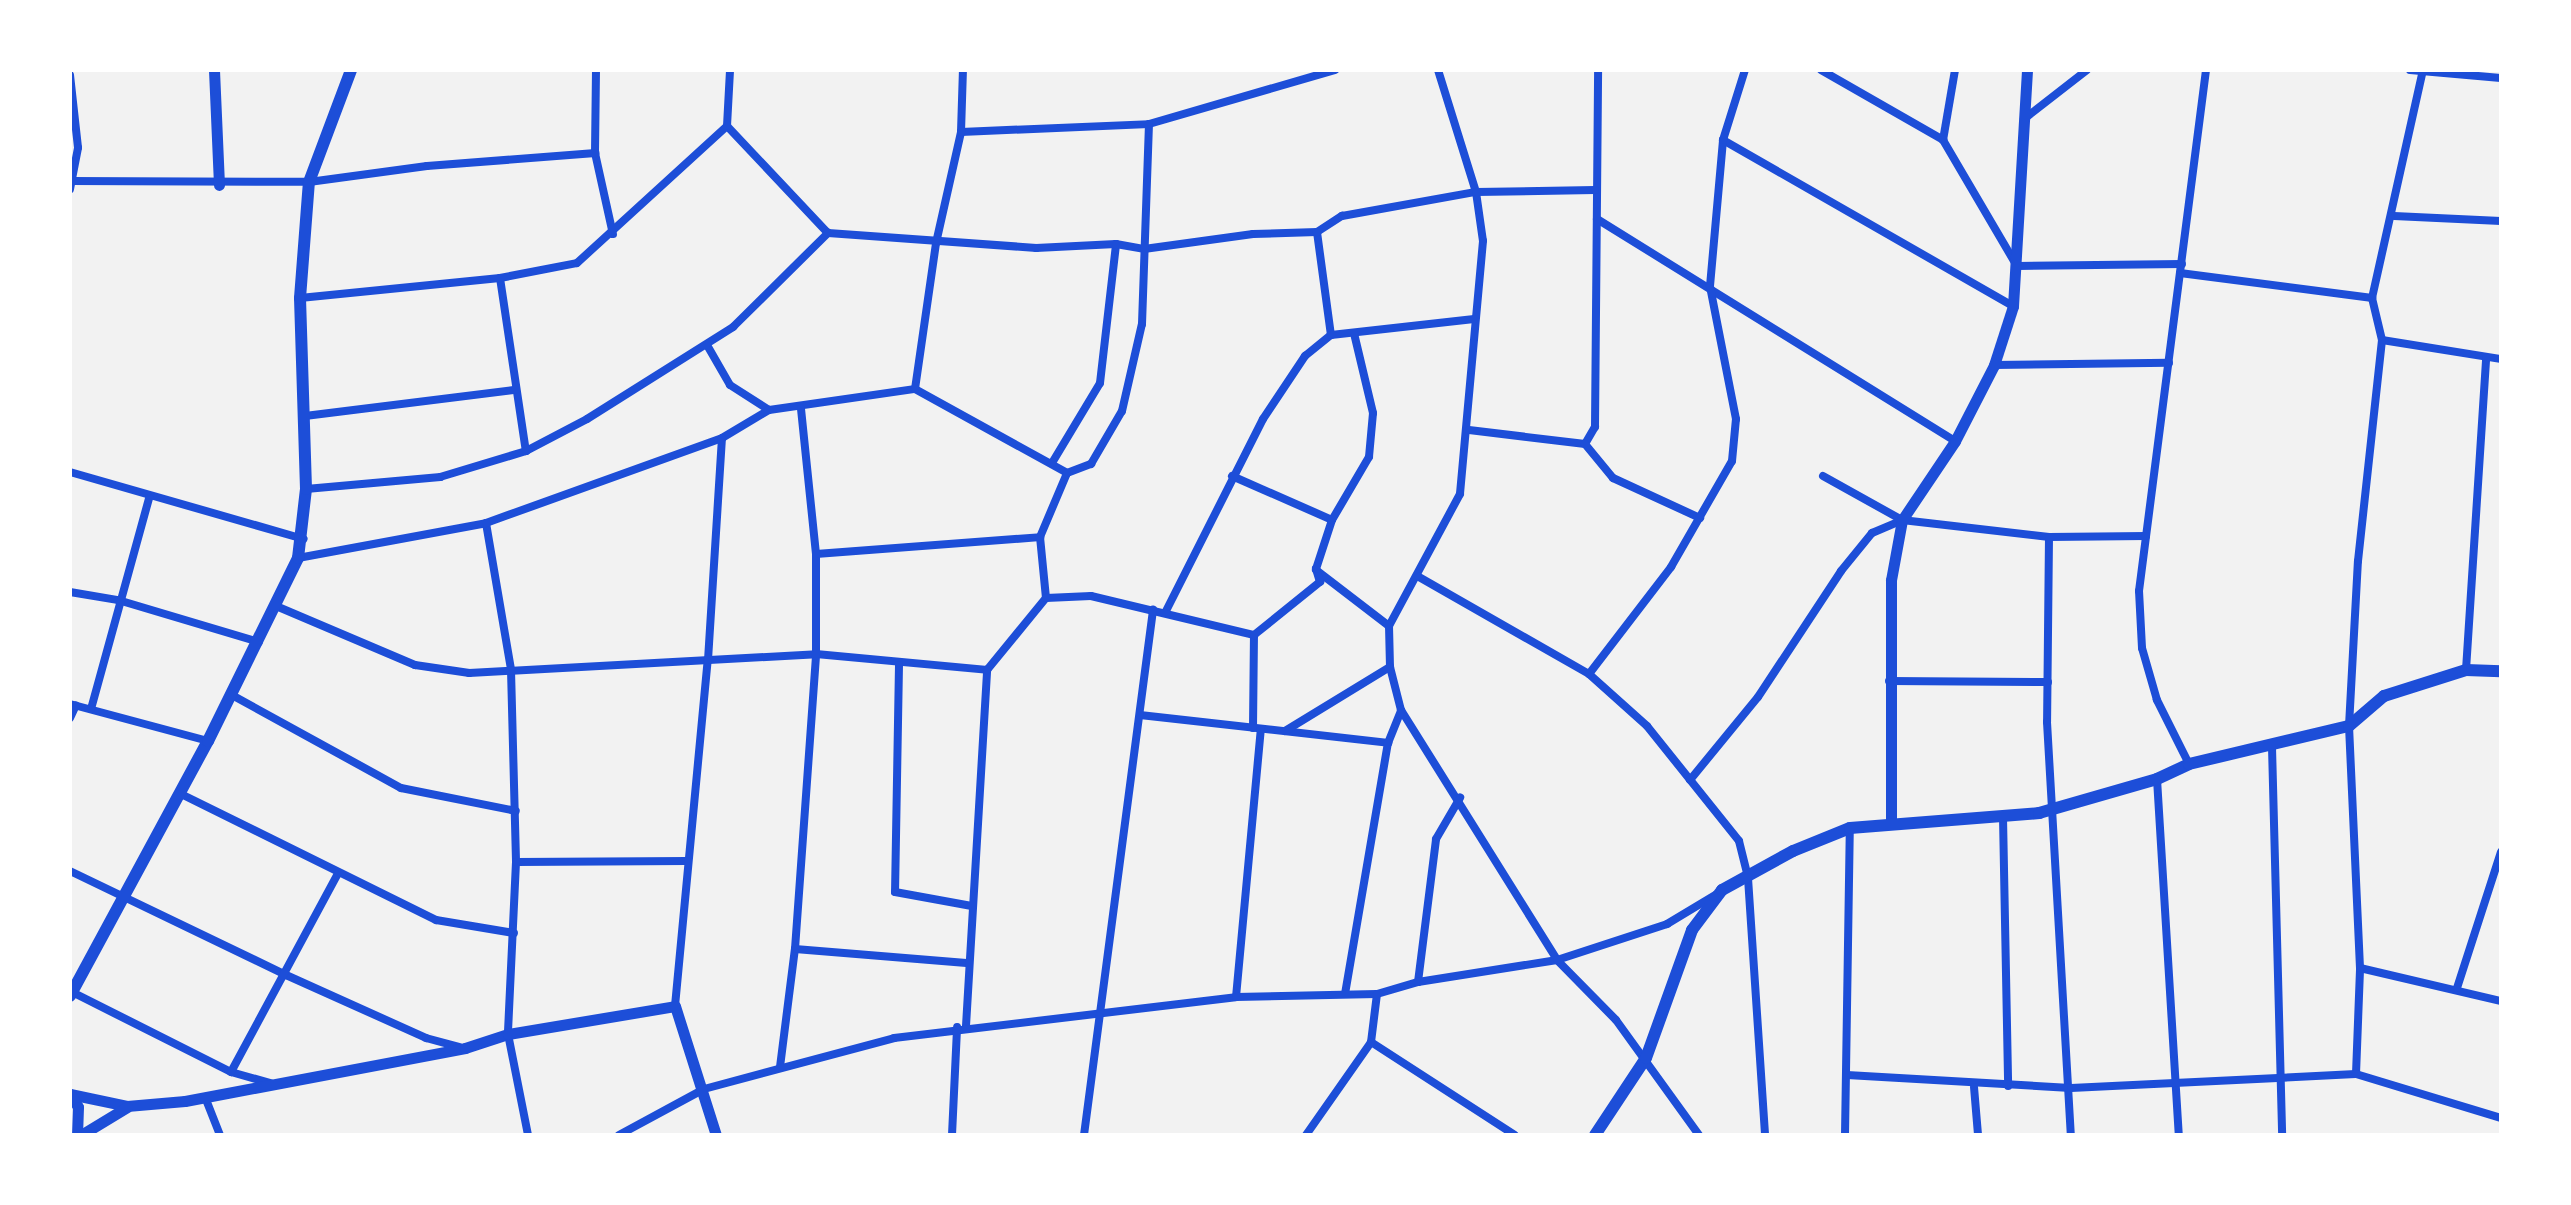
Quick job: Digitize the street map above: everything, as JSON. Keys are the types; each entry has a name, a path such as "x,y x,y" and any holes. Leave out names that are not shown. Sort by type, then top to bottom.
{"main road":[{"path":"71,994 123,892 260,642 304,539 305,416 300,298 309,182 351,70"},
{"path":"1595,1135 1646,1058 1692,930 1722,890 1793,851 1850,828 2003,817 2054,809 2157,779 2189,764 2272,747 2349,726 2384,696 2466,670 2501,671"}],"street":[{"path":"214,70 219,185"},
{"path":"596,70 595,153 613,234"},
{"path":"300,298 500,278 577,263 613,234 727,126 730,70"},
{"path":"915,389 936,243 961,132 963,70"},
{"path":"961,132 1149,124 1335,70"},
{"path":"1438,70 1476,192 1483,241 1474,319 1469,430 1460,494 1419,577 1389,626 1390,667 1401,710 1460,798 1517,902 1557,960 1646,1058 1699,1135"},
{"path":"1585,444 1595,427 1598,70"},
{"path":"1589,674 1671,567 1732,461 1736,419 1710,286 1723,140 1745,70"},
{"path":"1821,70 1943,140 2017,266"},
{"path":"1943,140 1955,70"},
{"path":"1891,823 1891,580 1902,520 1955,441 1994,365 2013,306 2027,70"},
{"path":"2023,120 2087,70"},
{"path":"2189,764 2157,700 2142,648 2139,591 2206,70"},
{"path":"2410,70 2501,78"},
{"path":"2356,1074 2360,968 2349,726 2358,561 2382,340 2372,298 2394,216 2423,72"},
{"path":"70,75 78,148 70,189"},
{"path":"952,1135 972,906 987,670 1046,598 1040,537 1067,473 1091,464 1122,411 1142,324 1149,124"},
{"path":"727,126 828,233 936,243 1036,248 1116,244 1144,249 1253,234 1317,232 1342,216 1476,192 1595,190"},
{"path":"1723,140 2013,306"},
{"path":"70,181 219,185 309,182 427,166 595,153"},
{"path":"2394,216 2501,221"},
{"path":"1597,219 1710,286 1955,441"},
{"path":"1317,232 1331,335"},
{"path":"306,489 440,477 526,451 733,327 828,233"},
{"path":"1052,463 1100,383 1116,244"},
{"path":"2017,266 2181,268 2372,298"},
{"path":"500,278 526,451"},
{"path":"1166,611 1232,476 1305,356 1331,335 1474,319"},
{"path":"1254,635 1320,582 1316,569 1332,520 1369,457 1373,413 1354,333"},
{"path":"2382,340 2501,359"},
{"path":"707,345 730,385 769,410"},
{"path":"2466,670 2486,358"},
{"path":"1994,365 2169,363"},
{"path":"298,558 486,523 722,438 769,410 801,409 915,389 1067,473"},
{"path":"305,416 515,390"},
{"path":"780,1067 795,949 816,654 816,554 801,409"},
{"path":"1469,430 1585,444 1613,478 1700,518"},
{"path":"716,1135 704,1089 675,1006 708,660 722,438"},
{"path":"70,472 149,498 304,539"},
{"path":"1232,476 1332,520"},
{"path":"1823,476 1902,520 2049,537 2146,536"},
{"path":"91,709 118,600 149,498"},
{"path":"1690,780 1758,697 1841,571 1872,533 1902,520"},
{"path":"486,523 511,670 516,862 508,1034 528,1135"},
{"path":"816,554 1040,537"},
{"path":"2049,537 2048,682 2071,1135"},
{"path":"1316,569 1389,626"},
{"path":"1419,577 1589,674 1647,726 1739,841 1748,878 1765,1135"},
{"path":"70,592 118,600 260,642"},
{"path":"1046,598 1091,596 1166,611 1254,635"},
{"path":"276,606 415,665 469,673 816,654 899,665 987,670"},
{"path":"1084,1135 1153,610"},
{"path":"1236,997 1257,729 1254,635"},
{"path":"899,665 895,892 972,906"},
{"path":"1285,731 1390,667"},
{"path":"1889,681 2048,682"},
{"path":"230,694 401,788 516,811"},
{"path":"70,718 73,704 208,741"},
{"path":"1345,994 1388,743 1401,710"},
{"path":"1140,715 1388,743"},
{"path":"2272,747 2282,1135"},
{"path":"2157,779 2179,1135"},
{"path":"179,793 337,875 436,920 514,933"},
{"path":"1418,982 1436,839 1460,798"},
{"path":"2003,817 2008,1086"},
{"path":"1845,1135 1850,828"},
{"path":"2457,988 2501,852"},
{"path":"516,862 687,861"},
{"path":"70,871 123,892 286,975 426,1038 465,1048"},
{"path":"231,1072 286,975 337,875"},
{"path":"619,1135 704,1089 780,1067 962,1026 1236,997 1377,994 1418,982 1557,960 1667,924 1722,890"},
{"path":"795,949 966,963"},
{"path":"2360,968 2457,988 2501,1001"},
{"path":"71,994 231,1072 276,1085"},
{"path":"1306,1135 1371,1042 1377,994"},
{"path":"70,1094 127,1106 205,1097 465,1048 508,1034 675,1006"},
{"path":"1371,1042 1515,1135"},
{"path":"1847,1075 1974,1087 2071,1088 2356,1074 2501,1118"},
{"path":"1974,1087 1978,1135"},
{"path":"70,1094 78,1107 79,1135 127,1106"},
{"path":"205,1097 220,1135"}]}
